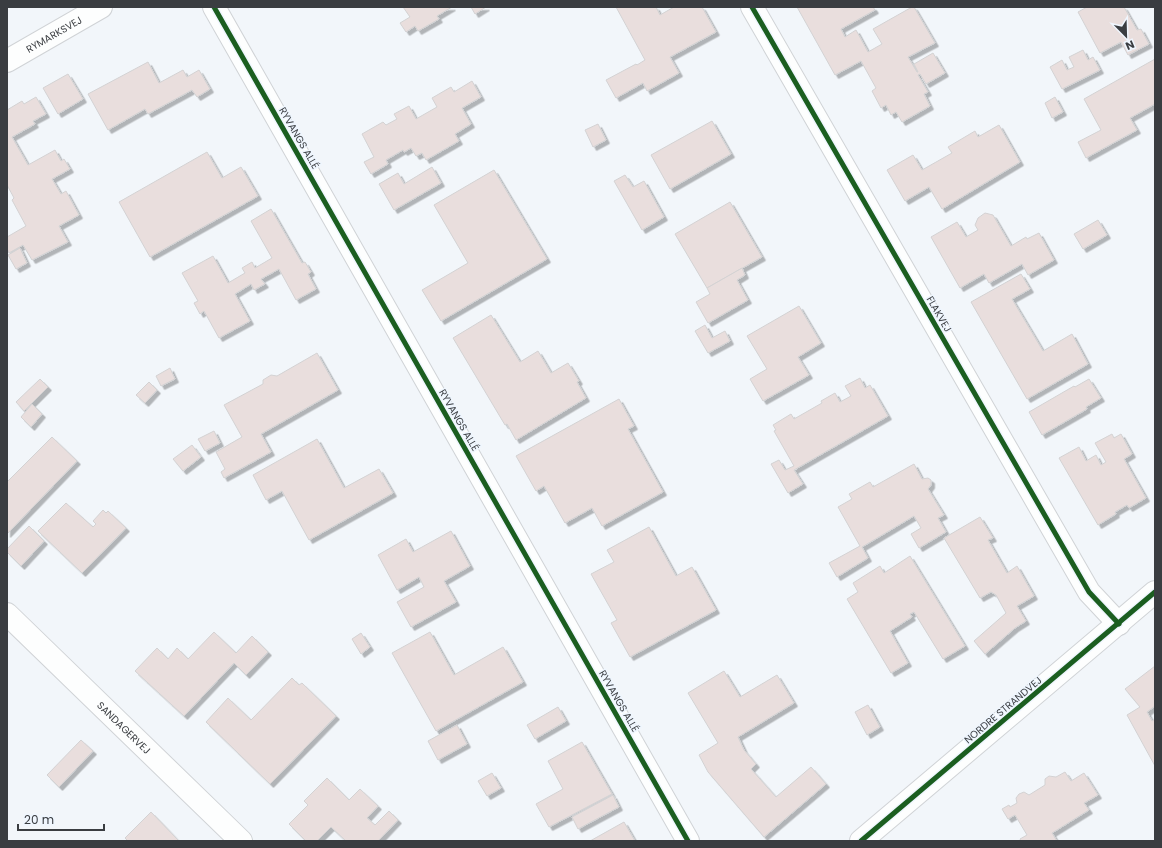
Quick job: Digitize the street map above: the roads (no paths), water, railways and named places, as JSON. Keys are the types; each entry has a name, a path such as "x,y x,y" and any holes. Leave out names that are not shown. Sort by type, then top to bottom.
{"street":[{"name":"RYMARKSVEJ","path":"7,60 101,7"},
{"name":"RYVANGS ALLÉ","path":"214,7 688,841"},
{"name":"FLAKVEJ","path":"752,7 1089,592 1118,624"},
{"name":"NORDRE STRANDVEJ","path":"861,841 1155,592"},
{"name":"SANDAGERVEJ","path":"7,614 241,841"}]}
